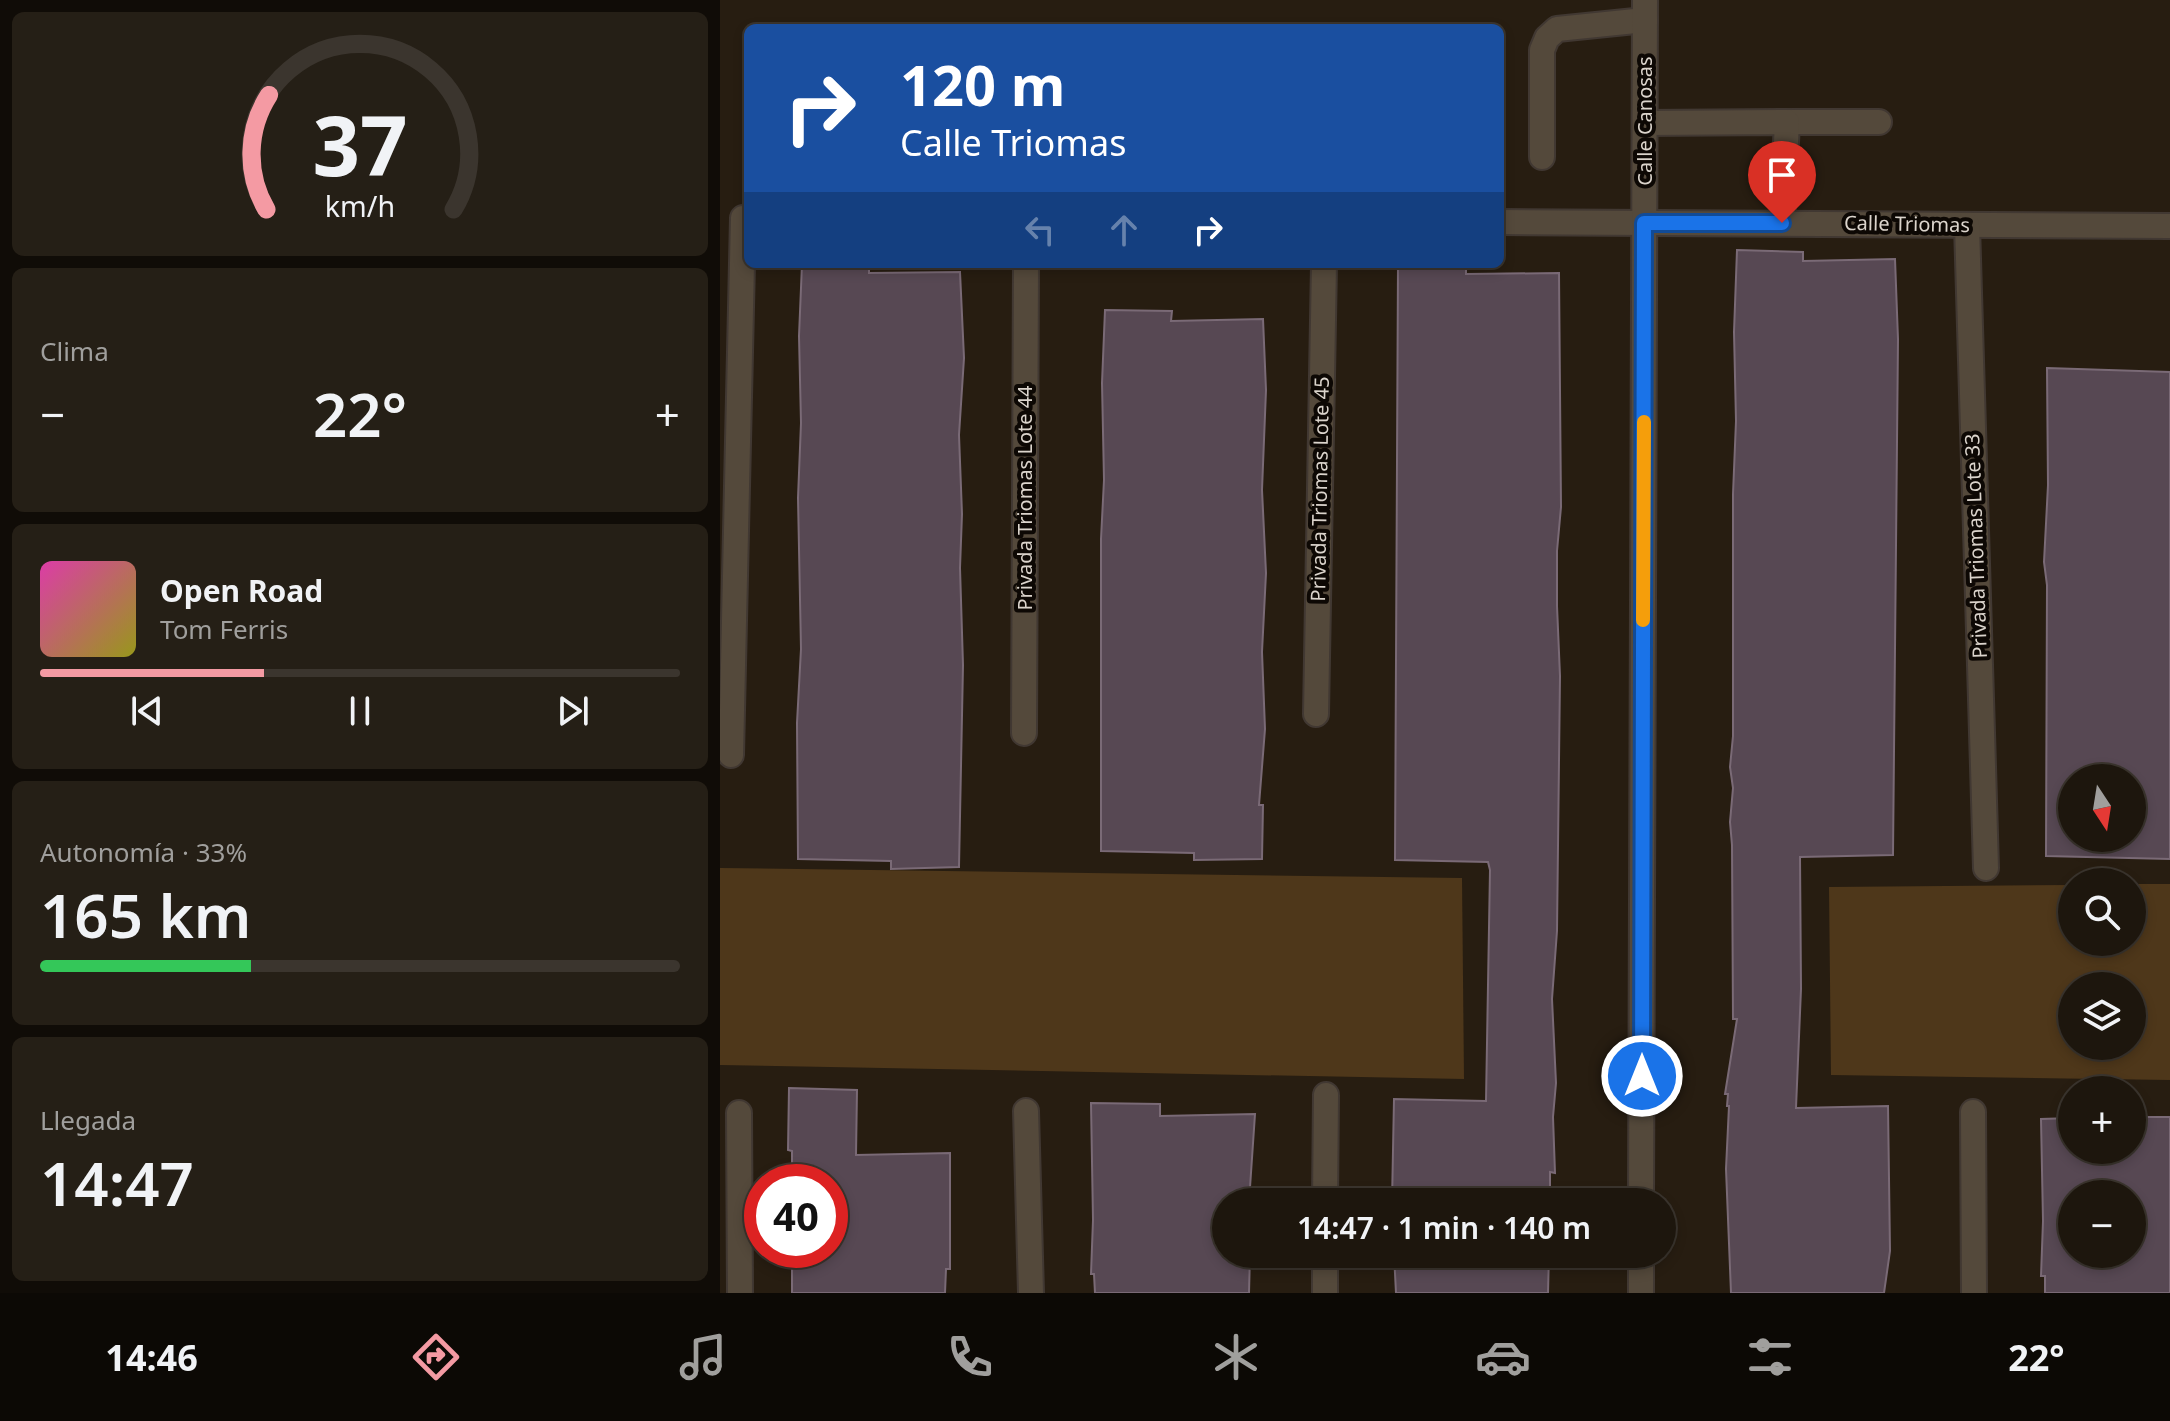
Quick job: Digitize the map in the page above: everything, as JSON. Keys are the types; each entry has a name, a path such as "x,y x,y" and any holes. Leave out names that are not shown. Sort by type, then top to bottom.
{"street":[{"name":"Calle Canosas","path":"1641,1188 1645,10"},
{"path":"1542,157 1542,50 1547,38 1557,29 1645,10"},
{"path":"1782,223 1787,122"},
{"path":"1645,123 1879,122"},
{"path":"731,755 737,218"},
{"name":"Calle Triomas","path":"1504,222 2170,226"},
{"name":"Privada Triomas Lote 33","path":"1967,225 1986,868"},
{"name":"Privada Triomas Lote 44","path":"1024,733 1026,268"},
{"name":"Privada Triomas Lote 45","path":"1316,714 1324,268"},
{"path":"1325,1188 1326,1095"},
{"path":"1026,1111 1031,1293"},
{"path":"1973,1112 1974,1293"},
{"path":"739,1113 740,1293"},
{"path":"1325,1268 1325,1293"},
{"path":"1641,1268 1641,1293"}],"shaded area":[{"path":"720,868 1462,878 1464,1079 720,1065"},
{"path":"2146,884 2170,884 2170,1080 2146,1080 2146,1076 2058,1078 1831,1075 1829,887 2058,885 2058,956 2146,956"}],"building":[{"path":"1737,250 1803,252 1803,261 1895,259 1898,339 1893,855 1800,857 1801,989 1796,1108 1888,1106 1890,1251 1884,1293 1731,1293 1726,1169 1729,1106 1728,1094 1725,1094 1737,1019 1733,1019 1730,822 1733,788 1730,767 1733,736"},
{"path":"802,268 869,268 869,273 960,272 964,358 959,435 963,665 959,867 891,869 891,861 798,859 797,723 801,649 799,336"},
{"path":"1398,268 1466,268 1466,274 1559,273 1561,507 1557,606 1560,676 1557,931 1552,999 1556,1083 1553,1117 1555,1173 1550,1172 1550,1188 1392,1188 1394,1099 1486,1101 1488,862 1395,860"},
{"path":"1105,310 1172,311 1171,321 1263,319 1266,390 1262,490 1266,573 1262,652 1265,729 1259,805 1263,805 1262,859 1194,860 1194,853 1101,851 1102,383"},
{"path":"2047,368 2170,372 2170,859 2046,856 2047,585 2044,562 2048,485"},
{"path":"789,1088 857,1090 856,1155 950,1153 950,1269 946,1269 945,1293 792,1293 792,1268 848,1268 848,1164 792,1164 792,1151 788,1150"},
{"path":"1091,1103 1160,1104 1160,1116 1255,1114 1250,1188 1212,1188 1212,1268 1250,1268 1249,1293 1095,1293 1094,1274 1091,1274"},
{"path":"2146,1117 2170,1117 2170,1293 2045,1293 2045,1276 2041,1276 2041,1119 2058,1118 2058,1164 2146,1164"},
{"path":"1395,1268 1549,1268 1548,1293 1396,1293"}],"slow traffic":[{"path":"1643,620 1644,422"}],"route":[{"path":"1642,1076 1644,223 1782,223"}]}
